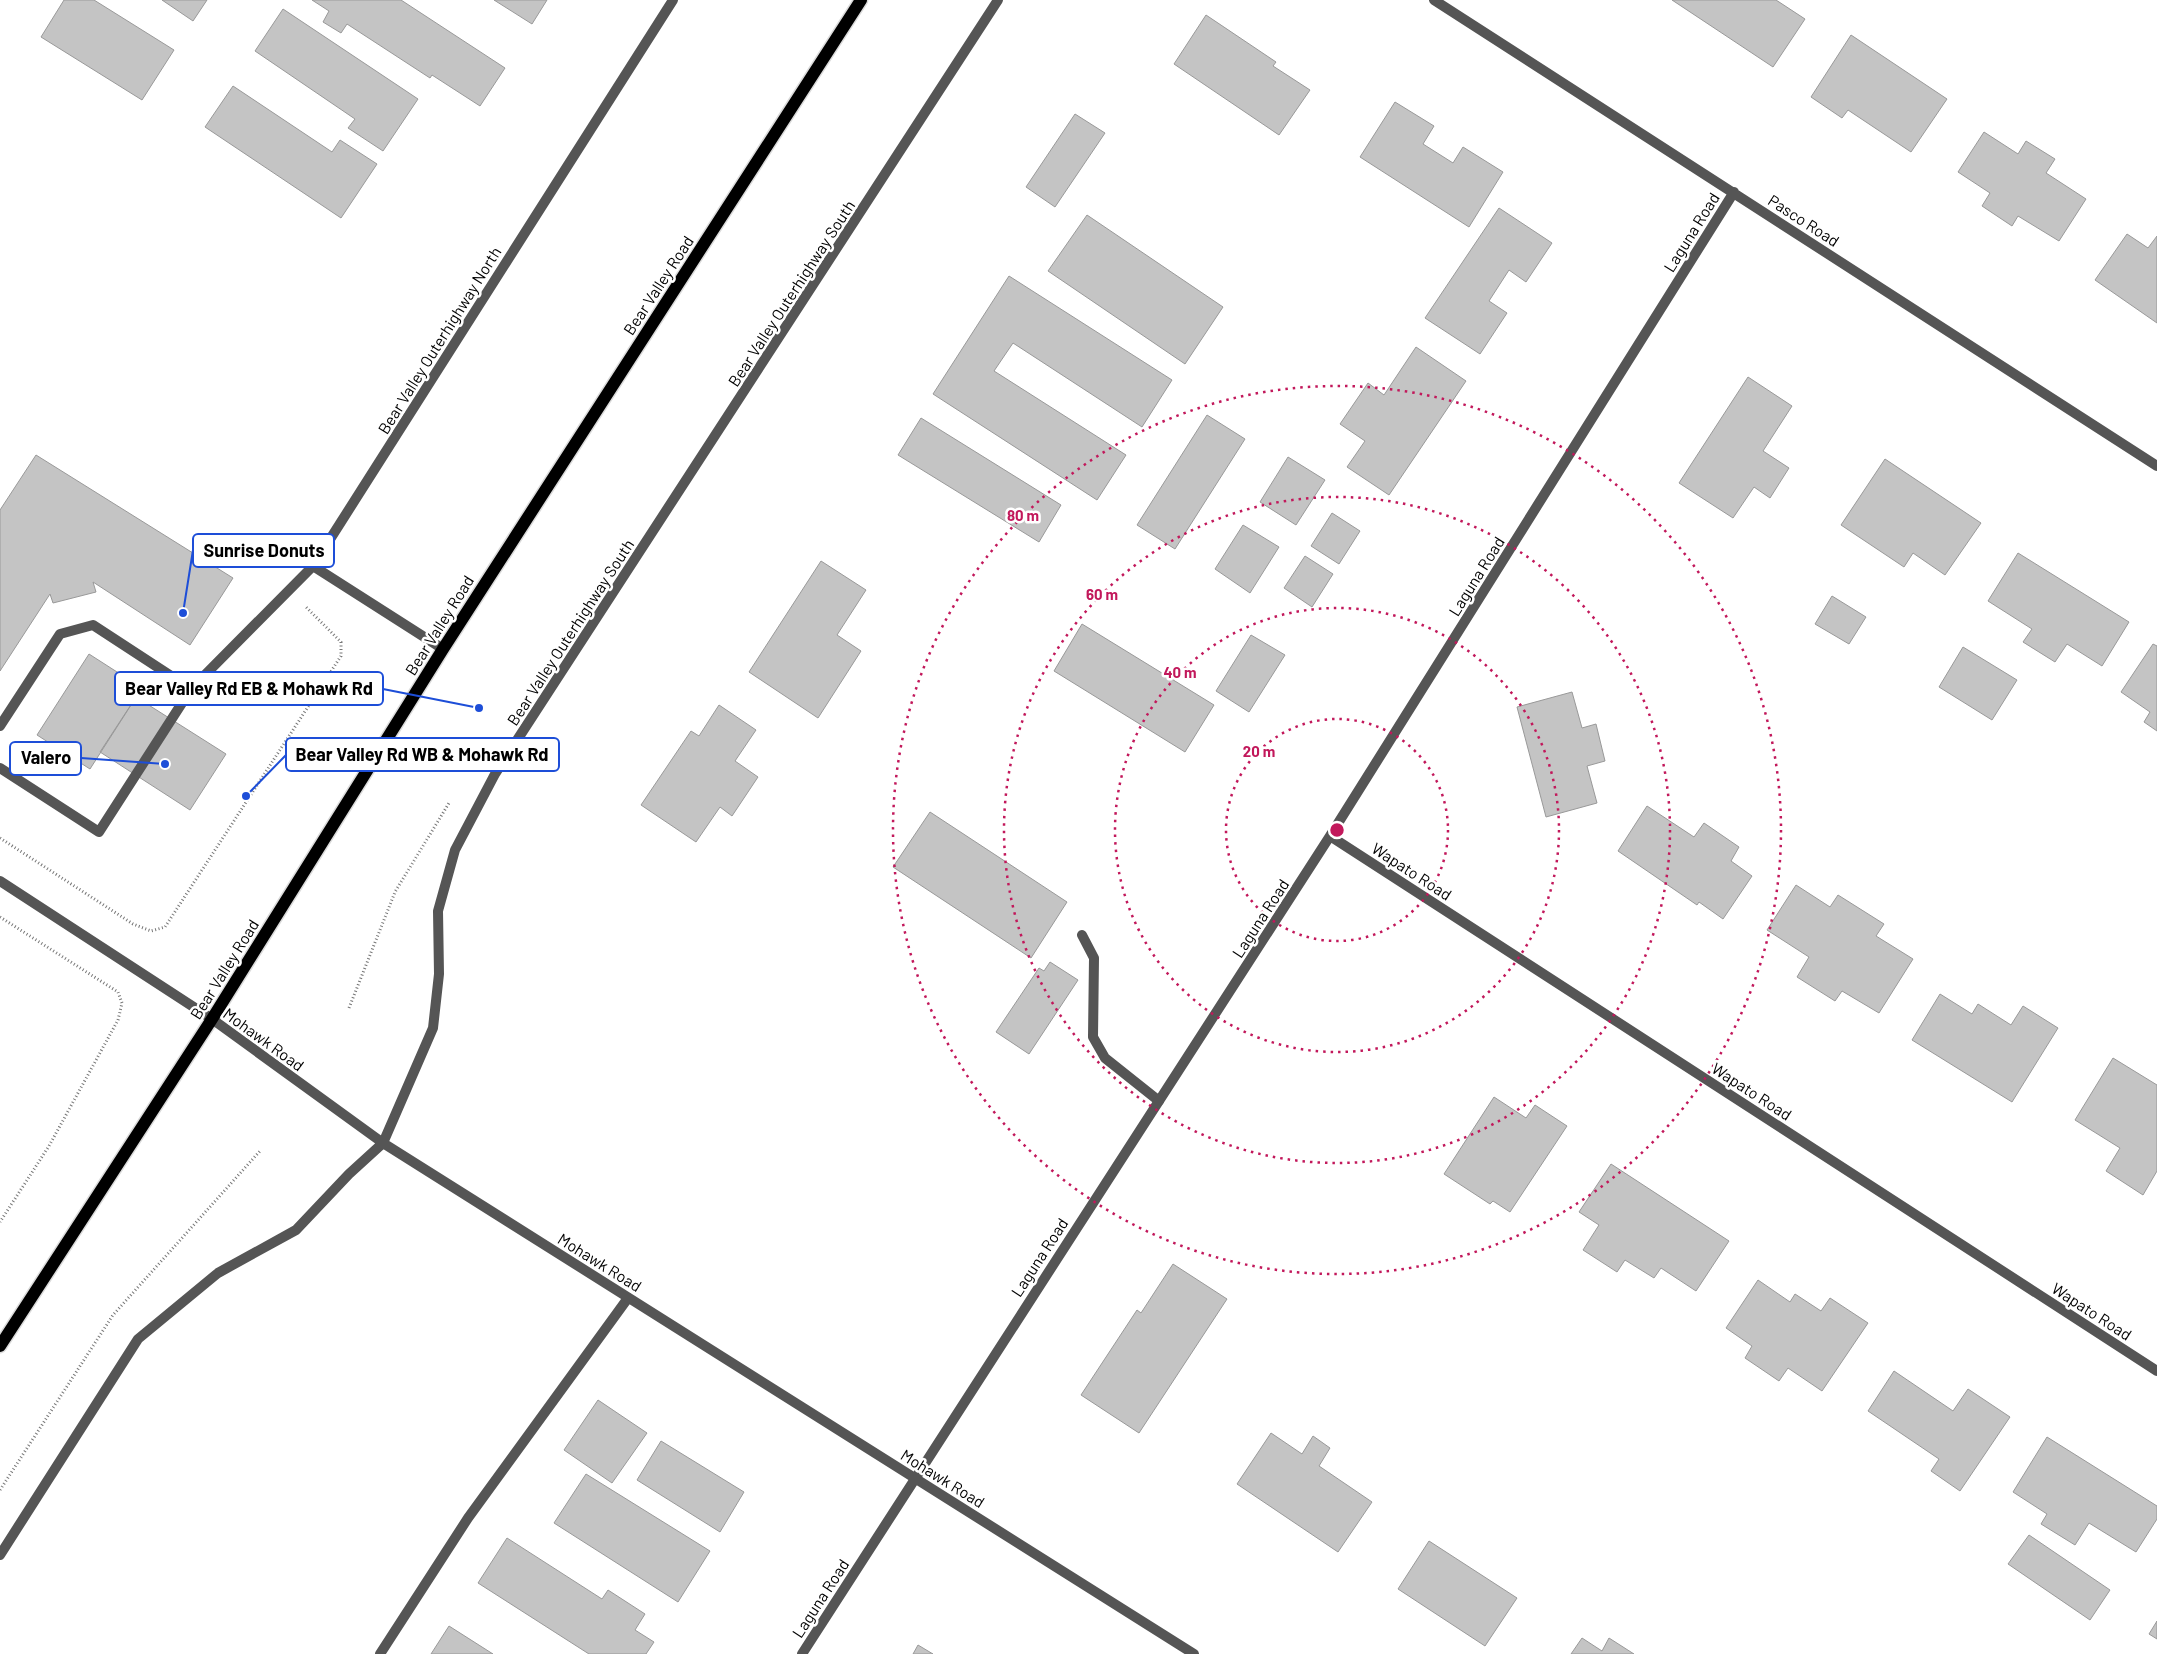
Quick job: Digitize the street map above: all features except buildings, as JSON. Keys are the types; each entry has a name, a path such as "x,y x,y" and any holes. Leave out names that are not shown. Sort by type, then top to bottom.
{"main road":[{"name":"Bear Valley Road","path":"0,1346 212,1019 443,649 861,0"}],"street":[{"name":"Bear Valley Outerhighway North","path":"0,768 99,832 191,688 313,566 673,0"},
{"name":"Bear Valley Outerhighway South","path":"0,1555 138,1339 218,1273 296,1230 349,1174 383,1143 433,1028 439,974 438,911 455,850 495,774 998,0"},
{"name":"Pasco Road","path":"1434,0 2157,466"},
{"name":"Laguna Road","path":"802,1654 1330,836 1734,192"},
{"path":"313,566 443,649"},
{"path":"0,726 60,634 93,625 191,688"},
{"name":"Wapato Road","path":"1330,836 2157,1371"},
{"name":"Mohawk Road","path":"0,881 212,1019 383,1143 1194,1654"},
{"path":"1082,935 1094,958 1092,1036 1105,1058 1159,1101"},
{"path":"380,1654 468,1518 628,1298"}],"path":[{"path":"0,838 133,924 151,931 164,927 341,656 341,642 302,603 292,588"},
{"path":"0,917 118,992 122,1003 118,1020 49,1146 0,1222"},
{"path":"0,1490 113,1315 260,1151"}],"place":[{"name":"Sunrise Donuts","path":"183,613"},
{"name":"Bear Valley Rd EB & Mohawk Rd","path":"479,708"},
{"name":"Valero","path":"165,764"},
{"name":"Bear Valley Rd WB & Mohawk Rd","path":"246,796"}]}
